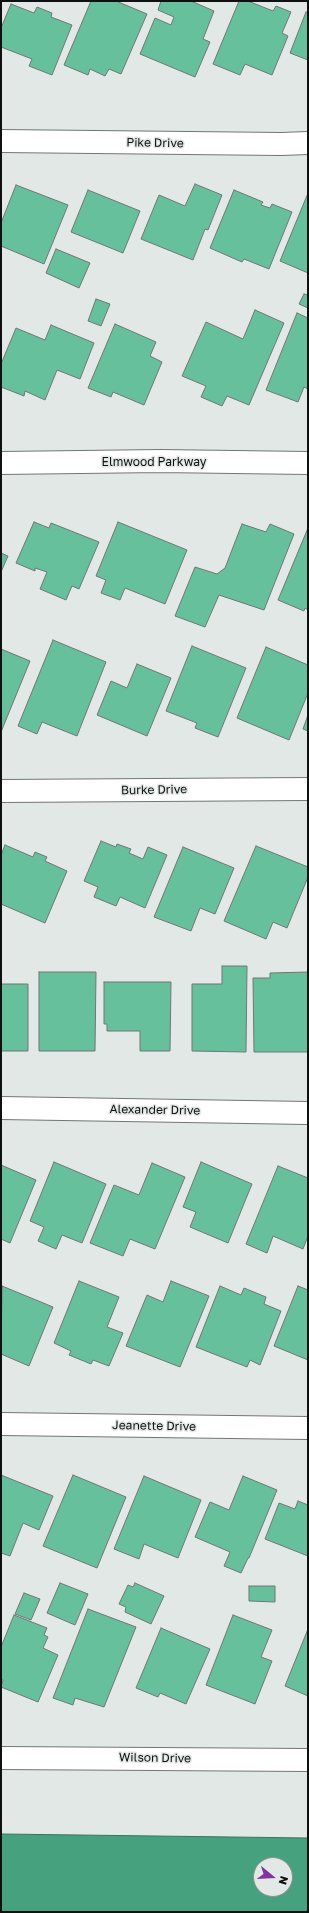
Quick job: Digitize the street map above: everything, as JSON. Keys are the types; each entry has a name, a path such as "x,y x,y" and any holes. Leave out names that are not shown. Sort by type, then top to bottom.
{"street":[{"name":"Pike Drive","path":"1,141 308,143"},
{"name":"Elmwood Parkway","path":"1,463 160,461 308,463"},
{"name":"Burke Drive","path":"1,791 308,789"},
{"name":"Alexander Drive","path":"1,1108 308,1113"},
{"name":"Jeanette Drive","path":"1,1424 308,1428"},
{"name":"Wilson Drive","path":"1,1758 308,1760"}],"shaded area":[{"path":"1,1834 308,1838 308,1912 1,1912"}],"building":[{"path":"91,1 116,1 147,14 121,74 109,69 105,76 90,69 88,75 64,65"},
{"path":"161,1 191,1 214,11 203,39 210,42 195,77 140,54 155,18 171,25 174,17 158,10"},
{"path":"239,1 248,1 273,11 276,6 291,12 282,33 288,36 272,75 245,64 240,75 213,64"},
{"path":"11,4 34,13 37,7 52,13 51,17 72,25 52,75 29,66 32,59 1,47 1,28"},
{"path":"306,12 308,13 308,60 290,53"},
{"path":"195,184 222,195 208,230 205,229 193,260 141,239 159,195 185,206"},
{"path":"16,185 68,205 44,264 1,246 1,223"},
{"path":"88,190 140,211 123,253 71,232"},
{"path":"234,190 263,202 261,205 270,208 272,204 292,212 269,269 244,259 242,262 210,248"},
{"path":"308,193 308,273 280,261"},
{"path":"56,249 90,263 79,288 46,273"},
{"path":"304,294 308,295 308,308 299,304"},
{"path":"96,299 110,304 101,326 88,321"},
{"path":"255,310 284,323 249,405 227,396 222,406 201,397 206,386 182,376 206,322 243,339"},
{"path":"297,313 308,318 308,389 304,387 298,402 266,390"},
{"path":"115,324 156,342 150,356 162,362 144,405 113,392 111,397 88,388"},
{"path":"51,325 94,343 80,379 57,370 45,400 25,391 24,396 1,387 1,364 16,328 45,340"},
{"path":"34,522 49,528 51,523 99,542 79,589 72,586 66,600 40,589 47,572 35,568 35,571 16,563"},
{"path":"118,522 187,550 165,604 125,588 120,600 101,593 106,580 96,576"},
{"path":"242,524 266,532 270,524 294,534 264,610 219,595 205,627 175,616 195,567 217,574 225,568"},
{"path":"308,528 308,610 305,608 304,611 278,600"},
{"path":"1,553 8,556 1,572"},
{"path":"53,640 106,662 77,736 42,722 37,734 18,726"},
{"path":"192,646 246,668 218,737 195,728 197,723 166,711"},
{"path":"266,647 308,665 308,693 289,740 237,718"},
{"path":"1,649 30,661 1,732"},
{"path":"137,664 171,678 147,736 97,715 111,681 127,688"},
{"path":"308,715 308,731 303,729"},
{"path":"101,841 116,847 117,844 131,849 129,853 143,859 148,847 167,855 145,908 120,897 116,906 94,897 98,887 84,881"},
{"path":"5,845 33,857 35,852 47,857 45,861 67,871 45,923 1,904 1,855"},
{"path":"256,846 308,867 308,877 287,928 273,922 266,939 224,921"},
{"path":"183,847 234,868 215,914 200,908 191,931 154,917"},
{"path":"222,966 247,966 246,1052 192,1051 192,984 222,984"},
{"path":"39,972 96,972 95,1051 39,1051"},
{"path":"308,972 308,1052 254,1052 253,978 270,978 270,973"},
{"path":"104,982 171,982 170,1051 140,1051 140,1031 107,1031 107,1024 104,1024"},
{"path":"1,984 28,984 28,1051 1,1051"},
{"path":"54,1162 106,1184 82,1243 62,1235 56,1249 38,1241 44,1227 30,1221"},
{"path":"201,1162 252,1184 228,1243 190,1227 196,1212 183,1207"},
{"path":"152,1163 185,1177 155,1249 130,1239 123,1256 90,1243 114,1185 139,1195"},
{"path":"1,1165 36,1180 10,1243 1,1239"},
{"path":"278,1166 308,1178 308,1236 303,1249 273,1236 267,1253 246,1244"},
{"path":"79,1281 119,1297 107,1327 123,1333 109,1366 93,1360 91,1364 69,1355 71,1351 54,1343"},
{"path":"171,1281 209,1296 180,1367 126,1346 147,1295 163,1302"},
{"path":"2,1286 53,1307 29,1366 1,1354"},
{"path":"220,1286 241,1295 244,1288 266,1297 264,1304 281,1311 260,1365 250,1360 247,1367 196,1347"},
{"path":"298,1286 308,1290 308,1360 274,1346"},
{"path":"1,1475 53,1496 39,1530 23,1523 10,1556 1,1553"},
{"path":"73,1475 126,1497 97,1568 43,1546"},
{"path":"144,1476 201,1500 178,1558 144,1544 139,1559 114,1549"},
{"path":"243,1476 277,1490 249,1558 241,1573 224,1566 230,1552 195,1537 210,1502 229,1510"},
{"path":"298,1501 308,1505 308,1556 265,1539 279,1503 295,1509"},
{"path":"60,1583 88,1594 75,1625 47,1613"},
{"path":"135,1583 164,1596 151,1624 125,1612 126,1607 119,1604 128,1585 133,1587"},
{"path":"249,1586 275,1586 275,1602 249,1601"},
{"path":"24,1593 40,1599 31,1620 15,1614"},
{"path":"88,1609 136,1627 104,1707 75,1698 73,1705 53,1698"},
{"path":"14,1615 47,1628 44,1635 48,1637 43,1648 58,1655 38,1702 1,1687 3,1680 1,1679 1,1647"},
{"path":"233,1615 272,1630 261,1657 272,1661 255,1704 206,1685"},
{"path":"161,1628 210,1649 186,1704 160,1693 158,1697 136,1688"},
{"path":"308,1629 308,1696 285,1686"}]}
